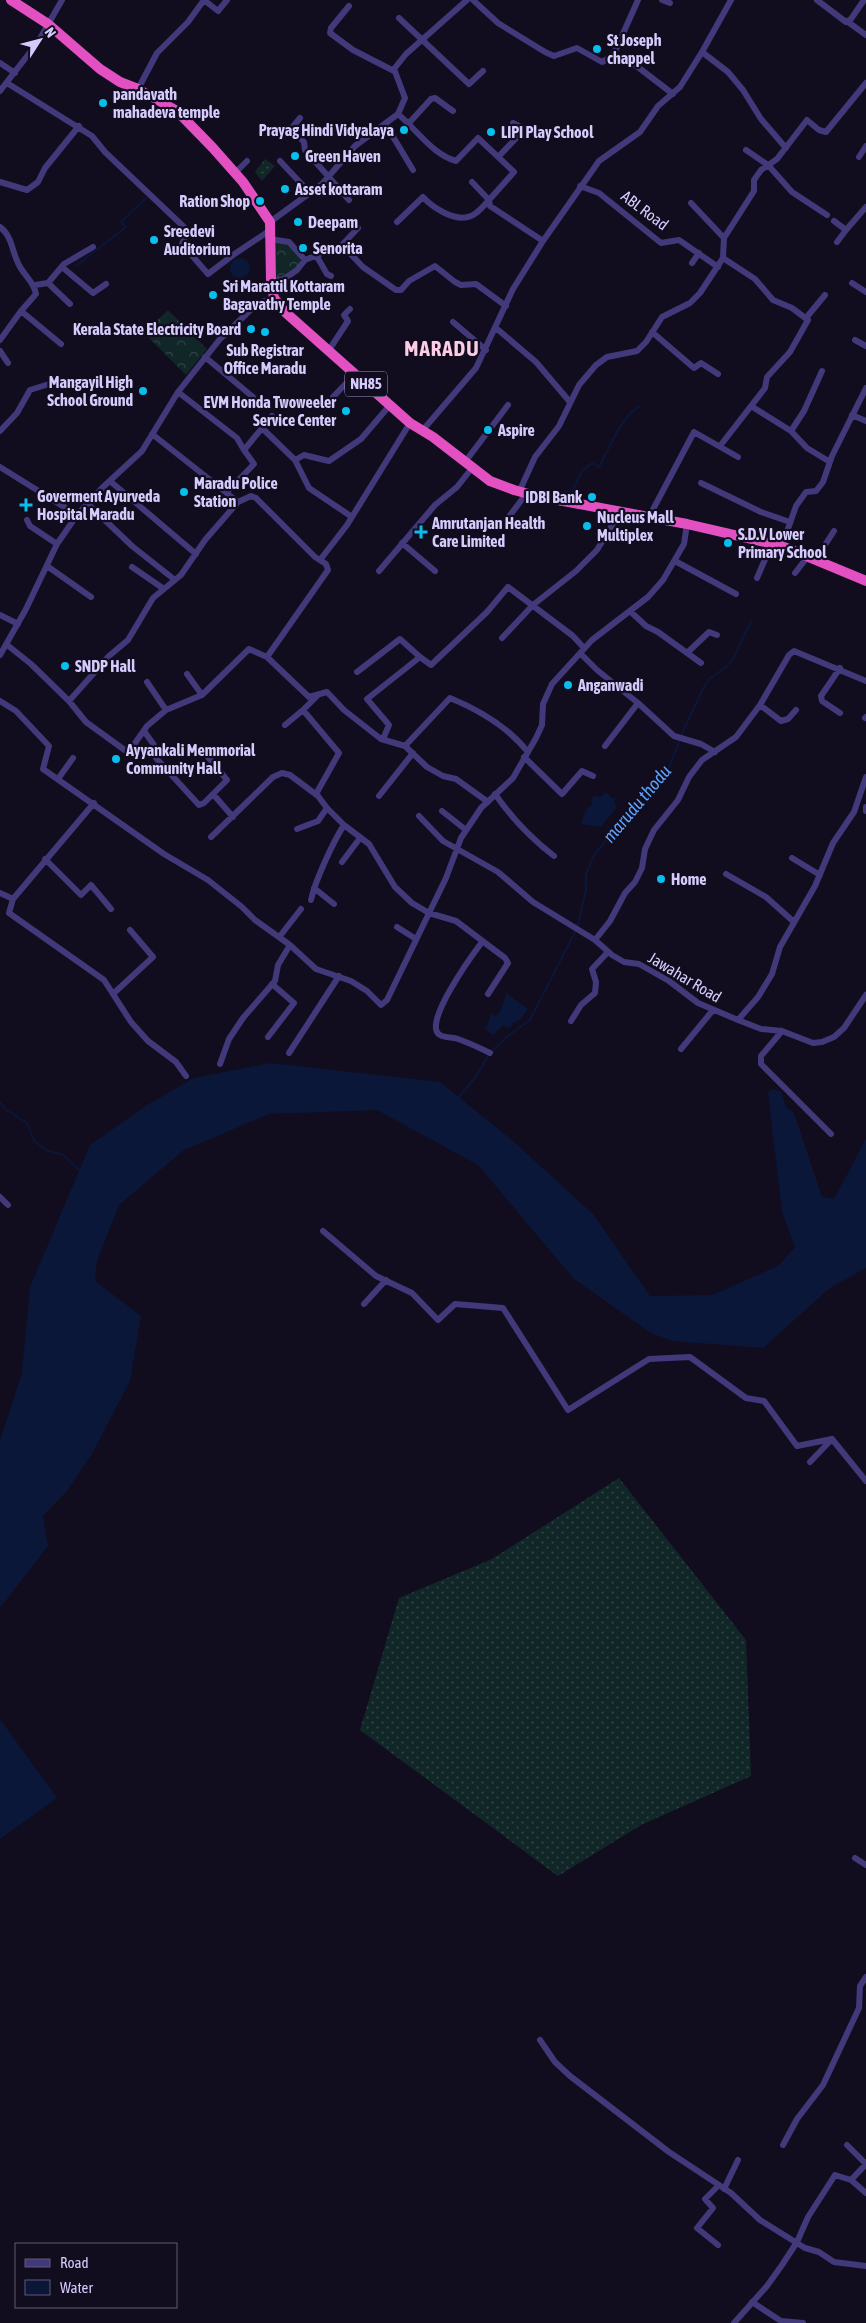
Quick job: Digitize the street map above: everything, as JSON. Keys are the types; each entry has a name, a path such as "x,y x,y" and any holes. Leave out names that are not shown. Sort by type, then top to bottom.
{"highway":[{"path":"11,0 48,24 100,70 177,110 235,173 270,231 271,281 274,298"},
{"name":"NH85","path":"274,298 285,312 410,423 490,480 522,493 687,524 772,543 812,557 866,581"}],"street":[{"path":"0,91 16,73 38,42 62,0"},
{"path":"138,89 157,53 188,22 204,0 218,11 227,0"},
{"path":"394,71 406,54 467,0"},
{"path":"472,0 498,23 554,56 577,48 602,62 613,56 638,0"},
{"path":"662,0 670,3"},
{"path":"422,431 476,368 513,289 580,186 599,161 640,132 658,106 673,94 702,52 731,0"},
{"path":"817,0 866,35"},
{"path":"848,22 864,0"},
{"path":"7,82 92,136 104,152 185,228 187,232 182,244 208,274 270,231 329,175 355,146 386,125 398,114 405,98 394,71 353,50 330,33 330,28 349,6"},
{"path":"399,18 469,84 483,71"},
{"path":"702,52 733,78 743,90 760,119 786,148"},
{"path":"613,56 626,58 673,94"},
{"path":"0,63 16,73"},
{"path":"506,522 522,493 535,457 559,426 579,384 596,365 607,358 637,351 646,342 662,317 690,303 702,291 723,258 724,238 754,191 754,180 761,170 786,148 807,120 819,130 826,132 866,83"},
{"path":"409,123 431,99 435,98 453,111"},
{"path":"397,222 423,197 431,205 460,217 468,217 476,213 514,172 478,138 456,161 447,158 434,150 398,114"},
{"path":"300,118 291,129 304,142 305,150 329,175 349,200"},
{"path":"499,156 525,130 513,123"},
{"path":"386,125 413,170"},
{"path":"0,182 27,190 33,186 38,182 45,168 78,126"},
{"path":"859,157 866,146"},
{"path":"746,150 768,165 792,192 827,215"},
{"path":"235,173 247,161"},
{"path":"280,161 310,193"},
{"path":"472,182 489,200 490,206 543,241"},
{"name":"ABL Road","path":"580,186 599,193 661,243 679,240 718,267"},
{"path":"691,202 724,238"},
{"path":"838,242 866,207"},
{"path":"834,221 846,230"},
{"path":"0,227 4,230 15,251 18,264 35,285 36,294 20,311 0,340"},
{"path":"271,281 284,279 291,275 305,260 342,245 358,228"},
{"path":"270,231 289,242 305,260"},
{"path":"342,245 363,267 396,290 401,290 409,281 435,266 461,285 476,284 506,306"},
{"path":"35,285 48,283 62,267 93,247"},
{"path":"692,263 699,253"},
{"path":"316,256 327,274 331,276"},
{"path":"720,446 765,388 767,377 790,352 808,320 792,308 773,300 755,279 723,258"},
{"path":"62,267 93,293 106,284"},
{"path":"48,283 70,304"},
{"path":"852,283 866,292"},
{"path":"806,318 825,295"},
{"path":"0,655 18,624 57,544 77,515 142,451 178,392 205,357 238,320 258,303 274,298"},
{"path":"328,350 348,321 344,315 350,309"},
{"path":"20,311 61,344"},
{"path":"454,322 486,350"},
{"path":"496,328 536,362 570,402"},
{"path":"652,332 694,368 701,362 718,374"},
{"path":"856,340 866,346"},
{"path":"0,351 8,363"},
{"path":"205,357 253,397"},
{"path":"791,432 804,411 822,371"},
{"path":"333,397 355,374"},
{"path":"0,431 17,414 30,390 49,384 64,385"},
{"path":"782,546 796,506 806,492 816,490 823,482 830,462 866,388"},
{"path":"178,392 237,438 254,464 227,492"},
{"path":"295,460 304,454 329,461 361,439 390,405"},
{"path":"379,571 434,505 457,487 468,465 508,405"},
{"path":"751,406 791,432 807,448 830,462"},
{"path":"852,414 866,421"},
{"path":"244,450 272,416"},
{"path":"320,560 352,517 410,423"},
{"path":"262,428 295,460 310,488 352,517"},
{"path":"648,517 694,432 738,457"},
{"path":"152,434 238,502"},
{"path":"0,467 77,515"},
{"path":"110,481 196,554"},
{"path":"701,483 760,512 790,522"},
{"path":"69,701 109,656 128,640 153,598 175,580 205,540 238,502 251,496 256,498 326,564 328,570 267,657"},
{"path":"88,504 132,546 175,580"},
{"path":"502,638 533,605 576,571 596,550 620,512"},
{"path":"26,520 30,526 57,544"},
{"path":"0,701 16,711 49,746 43,769 164,854 208,880 255,920 280,936 316,969 339,976 366,991 378,1004 384,1004 429,913 455,849 466,830 488,802 513,778 542,725 543,704 552,684 582,650 617,619 631,612 648,597 675,561 684,544 687,524"},
{"path":"795,573 812,557 834,531"},
{"path":"402,543 434,571"},
{"path":"757,578 772,543"},
{"path":"675,561 736,594"},
{"path":"47,566 91,597"},
{"path":"132,567 164,589"},
{"path":"357,672 400,639 431,665 487,612 508,587 574,636 597,670 638,703 674,736 701,744 714,752"},
{"path":"631,612 646,626 701,663"},
{"path":"0,615 18,624"},
{"path":"687,653 705,634 709,632 717,635"},
{"path":"6,644 31,664 69,701 86,722 126,751 133,746 144,731 166,710 202,695 249,649 267,657 309,697 327,692 364,726 383,739 405,746 427,767 443,776 456,779 488,802"},
{"path":"595,940 610,921 625,893 635,882 642,868 645,849 654,830 678,800 689,777 702,760 736,737 760,705 789,655 794,651 840,668 866,681"},
{"path":"383,739 389,725 367,699 420,656"},
{"path":"840,668 821,696 822,701 840,713"},
{"path":"187,674 202,695"},
{"path":"147,682 166,710"},
{"path":"286,725 317,696"},
{"path":"405,746 450,698 485,713 518,740 526,754 560,793 562,794 582,771 593,776"},
{"path":"605,746 638,703"},
{"path":"760,705 781,721 788,720 796,710"},
{"path":"303,710 339,753 316,794"},
{"path":"144,731 154,746 156,758 199,805 204,803 227,780 208,757"},
{"path":"379,796 413,753"},
{"path":"58,779 73,758"},
{"path":"211,837 234,817 273,777 282,773 290,775 316,794 344,826 369,844 395,887 412,903 429,913 456,921 505,958 508,963 488,994"},
{"path":"738,1020 758,997 772,974 780,947 820,875 833,843 857,806 866,777"},
{"path":"213,794 234,817"},
{"path":"496,794 505,808 539,845 554,856"},
{"path":"94,803 12,899 9,913 104,980 131,1022 148,1040 176,1062 186,1076"},
{"path":"297,829 318,821 327,808"},
{"path":"442,811 466,830"},
{"name":"Jawahar Road","path":"419,816 443,841 498,872 533,902 595,940 608,952 624,962 638,964 713,1010 761,1029 782,1031 813,1043 822,1042 834,1037 844,1028 866,995"},
{"path":"311,900 314,888 336,837 344,826"},
{"path":"342,862 360,838"},
{"path":"792,858 820,875"},
{"path":"45,859 81,896 91,885 111,909"},
{"path":"726,874 766,897 794,922"},
{"path":"314,888 334,904"},
{"path":"0,893 12,899"},
{"path":"280,936 301,909"},
{"path":"397,927 416,939"},
{"path":"114,993 154,957 130,930"},
{"path":"482,942 447,994 434,1023 435,1030 440,1035 456,1038 490,1053"},
{"path":"220,1064 229,1039 243,1018 275,981 284,953 290,945"},
{"path":"571,1021 581,1005 596,993 596,982 592,969 608,952"},
{"path":"289,1053 339,976"},
{"path":"268,1037 294,1003 272,984"},
{"path":"681,1049 713,1010"},
{"path":"782,1031 761,1056 761,1064 831,1134"},
{"path":"0,1197 8,1205"},
{"path":"323,1231 376,1276 412,1293 438,1320 455,1304 503,1308 568,1410 649,1359 690,1357 746,1398 764,1401 797,1446 832,1439"},
{"path":"364,1304 386,1280"},
{"path":"810,1462 832,1439"},
{"path":"832,1439 866,1481"},
{"path":"855,1858 866,1865"},
{"path":"783,2144 797,2119 823,2085 859,2008 860,1986 866,1976"},
{"path":"540,2040 555,2062 570,2076 664,2148 722,2187 760,2220 834,2262 866,2266"},
{"path":"847,2145 866,2164 851,2180"},
{"path":"718,2245 698,2228 713,2208 705,2199 722,2187 738,2160"},
{"path":"734,2323 797,2242 808,2217 835,2175 851,2180 866,2193"},
{"path":"752,2302 780,2321 803,2323"}],"green space":[{"path":"265,159 275,166 262,181 255,172"},
{"path":"274,242 284,242 301,256 296,269 285,276 275,278"},
{"path":"168,310 207,349 186,375 144,333"},
{"path":"619,1478 746,1640 751,1776 641,1825 558,1876 360,1730 399,1598 492,1559"}],"water":[{"path":"240,258 247,261 250,268 247,275 240,278 233,275 230,268 233,261"},
{"path":"606,792 612,798 616,798 614,803 617,807 601,827 581,824 586,810 593,804 591,800 594,796 601,797"},
{"path":"506,993 528,1009 520,1020 512,1023 511,1028 502,1026 493,1035 483,1027 487,1026 492,1012 495,1017 500,1012"},
{"path":"270,1063 440,1082 513,1141 593,1214 650,1296 712,1295 778,1266 795,1247 782,1212 768,1092 772,1089 781,1091 786,1107 794,1113 822,1197 834,1199 866,1139 866,1268 830,1288 763,1348 672,1341 651,1333 574,1279 478,1165 377,1110 269,1114 184,1150 119,1205 97,1261 95,1281 141,1316 130,1381 92,1454 66,1492 43,1516 48,1546 0,1608 0,1440 22,1373 30,1287 90,1145 147,1105 194,1078"},
{"path":"0,1719 57,1798 0,1839"}],"waterway":[{"path":"77,265 126,227 121,222 146,198"},
{"path":"556,492 572,492 582,471 592,463 599,467 622,424 639,407"},
{"name":"marudu thodu","path":"459,1097 475,1078 490,1053 508,1036 530,1020 577,928 586,890 586,874 594,855 654,783 668,771 683,731 704,687 710,678 725,668 733,659 751,621"},
{"path":"0,1102 5,1109 27,1123 34,1141 46,1150 63,1155 79,1170"}],"place":[{"name":"St Joseph chappel","path":"597,49"},
{"name":"pandavath mahadeva temple","path":"103,103"},
{"name":"Prayag Hindi Vidyalaya","path":"404,130"},
{"name":"LIPI Play School","path":"491,132"},
{"name":"Green Haven","path":"295,156"},
{"name":"Asset kottaram","path":"285,189"},
{"name":"Ration Shop","path":"260,201"},
{"name":"Deepam","path":"298,222"},
{"name":"Sreedevi Auditorium","path":"154,240"},
{"name":"Senorita","path":"303,248"},
{"name":"Sri Marattil Kottaram Bagavathy Temple","path":"213,295"},
{"name":"Kerala State Electricity Board","path":"251,329"},
{"name":"Sub Registrar Office Maradu","path":"265,332"},
{"name":"Mangayil High School Ground","path":"143,391"},
{"name":"EVM Honda Twoweeler Service Center","path":"346,411"},
{"name":"Aspire","path":"488,430"},
{"name":"Maradu Police Station","path":"184,492"},
{"name":"IDBI Bank","path":"592,497"},
{"name":"Goverment Ayurveda Hospital Maradu","path":"26,505"},
{"name":"Nucleus Mall Multiplex","path":"587,526"},
{"name":"Amrutanjan Health Care Limited","path":"421,532"},
{"name":"S.D.V Lower Primary School","path":"728,543"},
{"name":"SNDP Hall","path":"65,666"},
{"name":"Anganwadi","path":"568,685"},
{"name":"Ayyankali Memmorial Community Hall","path":"116,759"},
{"name":"Home","path":"661,879"}],"district":[{"name":"MARADU","path":"442,349"}]}
